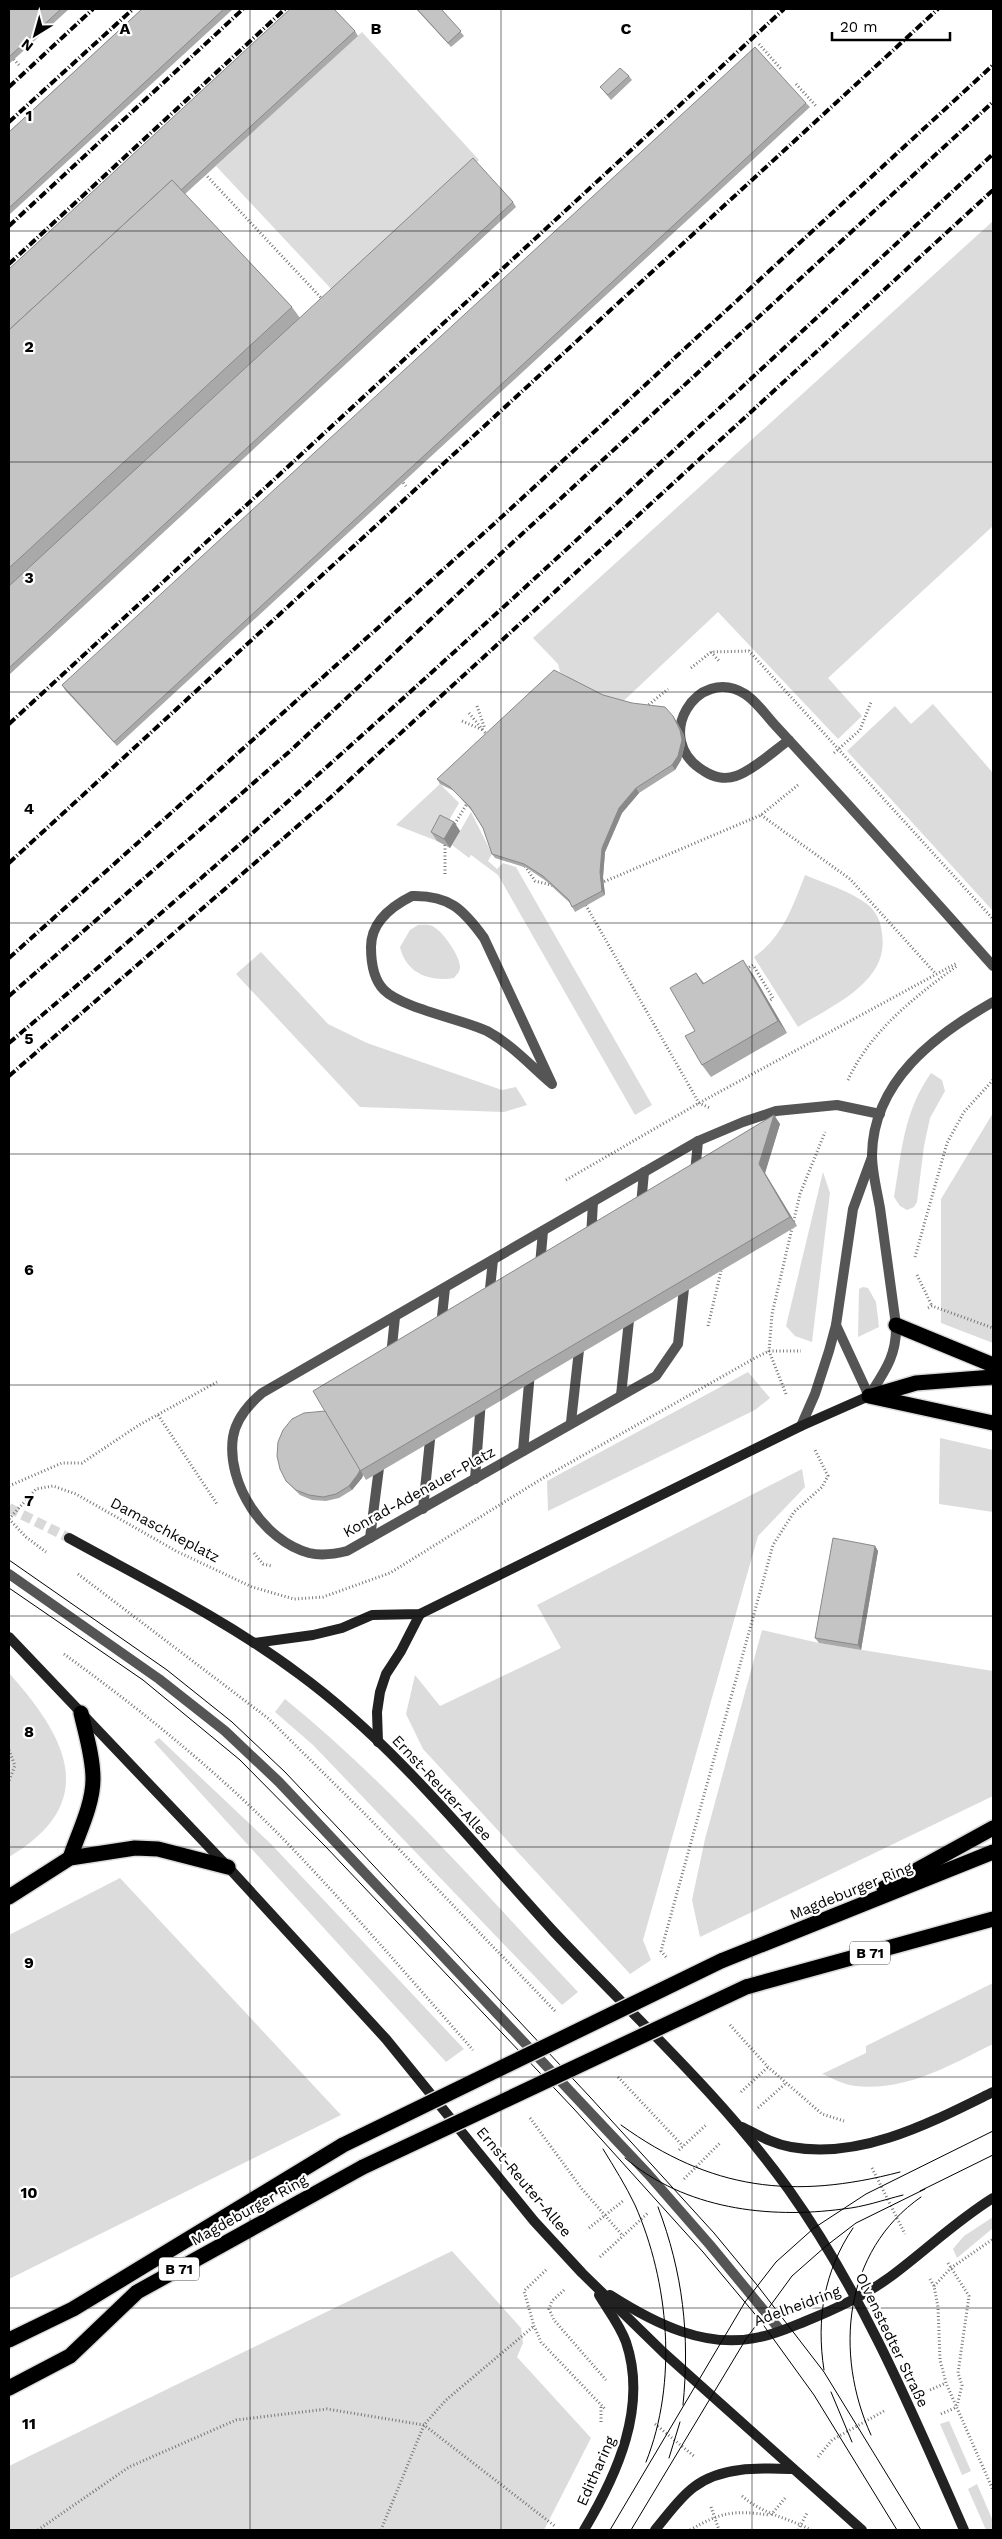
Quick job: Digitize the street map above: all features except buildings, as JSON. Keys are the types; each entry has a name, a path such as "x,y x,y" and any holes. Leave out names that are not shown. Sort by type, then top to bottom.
{"highway":[{"path":"896,1325 993,1365"},
{"path":"869,1396 916,1383 993,1378"},
{"path":"869,1396 993,1423"},
{"path":"70,1858 90,1800 93,1780 91,1756 81,1714"},
{"path":"821,1922 993,1828"},
{"path":"9,1897 70,1858 135,1848 150,1849 228,1867"},
{"name":"Magdeburger Ring","path":"9,2340 73,2309 343,2145 721,1961 993,1852"},
{"name":"Magdeburger Ring","path":"9,2388 70,2356 137,2292 363,2167 746,1987 993,1919"},
{"path":"9,2329 73,2309"}],"main road":[{"path":"254,1643 313,1635 342,1628 372,1615 420,1614 801,1426 869,1396"},
{"name":"Ernst-Reuter-Allee","path":"69,1538 254,1643 300,1674 378,1742 424,1787 554,1931 739,2126"},
{"path":"378,1742 377,1712 380,1692 386,1674 401,1652 420,1614"},
{"name":"Ernst-Reuter-Allee","path":"9,1637 228,1867 386,2039 534,2221 590,2282"},
{"path":"739,2126 767,2140 792,2147 835,2149 862,2145 890,2137 993,2092"},
{"name":"Olvenstedter Straße","path":"739,2126 787,2187 857,2299 964,2530"},
{"name":"Adelheidring","path":"590,2282 641,2313 704,2338 723,2341 759,2338 857,2299 890,2277 974,2210 993,2198"},
{"path":"590,2282 664,2353 793,2469 843,2510 862,2530"},
{"name":"Editharing","path":"584,2530 618,2466 629,2432 632,2378 625,2340 590,2282"},
{"path":"655,2530 695,2486 718,2476 754,2469 793,2469"}],"street":[{"path":"789,740 740,775 720,778 706,773 691,762 681,744 680,718 693,701 705,692 725,687 738,690 749,697 789,740 816,770 975,953 993,966"},
{"path":"412,896 431,897 447,901 468,917 484,938 552,1084 508,1045 486,1031 400,1000 384,990 375,976 371,943 377,926 390,910 412,896"},
{"path":"801,1426 816,1394 836,1325 853,1209 872,1156 880,1114 893,1087 917,1055 952,1027 993,1002"},
{"name":"Konrad-Adenauer-Platz","path":"686,1264 678,1344 656,1376 571,1422 347,1551 311,1554 286,1543 263,1522 246,1499 233,1460 233,1435 241,1416 262,1393 698,1141 743,1122 776,1111 837,1105 880,1114"},
{"path":"694,1188 698,1141"},
{"path":"869,1396 892,1358 896,1341 896,1325 872,1156"},
{"path":"640,1220 644,1172"},
{"path":"590,1251 593,1202"},
{"path":"539,1280 543,1231"},
{"path":"488,1309 492,1260"},
{"path":"441,1335 445,1288"},
{"path":"621,1395 631,1298"},
{"path":"391,1364 395,1317"},
{"path":"836,1325 869,1396"},
{"path":"571,1422 582,1328"},
{"path":"522,1450 532,1356"},
{"path":"475,1479 482,1386"},
{"path":"423,1508 432,1422"},
{"path":"370,1538 381,1451"},
{"path":"9,1574 174,1691 225,1731 279,1782 648,2174 780,2330"}],"path":[{"path":"759,44 782,69"},
{"path":"9,54 19,65"},
{"path":"796,84 817,107"},
{"path":"201,170 330,308"},
{"path":"395,473 406,486"},
{"path":"688,671 711,652 748,651 993,919"},
{"path":"643,710 673,684"},
{"path":"842,747 860,730 871,702"},
{"path":"477,706 490,740"},
{"path":"470,713 486,732"},
{"path":"462,720 486,732"},
{"path":"595,885 762,814 816,770"},
{"path":"450,832 472,796"},
{"path":"762,814 850,878 935,973"},
{"path":"447,901 444,844 448,837"},
{"path":"522,861 534,881 561,888"},
{"path":"582,899 699,1103"},
{"path":"566,1180 699,1103 935,973 975,953"},
{"path":"850,1077 860,1057 889,1022 928,988 975,953"},
{"path":"740,972 754,965 773,998 769,1001"},
{"path":"914,1261 916,1246 947,1143 964,1112 993,1080"},
{"path":"785,1393 769,1351 772,1314 800,1194 814,1156"},
{"path":"915,1268 932,1306 993,1328"},
{"path":"921,1312 932,1306"},
{"path":"769,1351 804,1351"},
{"name":"Damaschkeplatz","path":"9,1519 36,1489 53,1486 76,1494 176,1551 252,1587 294,1600 323,1597 390,1573 543,1478 769,1351"},
{"path":"9,1486 62,1463 82,1463 139,1425 217,1382"},
{"path":"661,1951 773,1545 794,1512 822,1487 828,1476 820,1459"},
{"path":"9,1519 26,1537 49,1554"},
{"path":"72,1571 269,1719 368,1817 561,2018"},
{"path":"56,1648 184,1747 291,1847 478,2055"},
{"path":"9,1750 15,1766 9,1781"},
{"path":"615,2075 683,2146 679,2150"},
{"path":"752,2112 786,2083 822,2114 850,2122"},
{"path":"528,2116 582,2189 623,2236"},
{"path":"703,2161 723,2140"},
{"path":"873,2170 902,2227"},
{"path":"589,2228 623,2201"},
{"path":"605,2252 633,2227"},
{"path":"951,2268 993,2239"},
{"path":"935,2416 957,2407 962,2385 958,2373 968,2296 947,2261"},
{"name":"Olvenstedter Straße","path":"951,2268 934,2286 938,2307 940,2360 946,2383 993,2490"},
{"path":"546,2269 524,2291 534,2326 541,2342 612,2416"},
{"path":"565,2289 552,2301 549,2310 554,2320 609,2384"},
{"path":"381,2530 424,2424 446,2400 534,2326"},
{"name":"Olvenstedter Straße","path":"928,2390 946,2383"},
{"path":"631,2404 751,2504 771,2515 800,2524 811,2530"},
{"path":"38,2530 129,2467 236,2420 327,2409 424,2424 555,2529"},
{"path":"816,2459 832,2440 874,2416"},
{"path":"771,2515 792,2490"},
{"path":"710,2504 719,2530"},
{"path":"689,2530 714,2516 730,2512 771,2515"},
{"path":"798,2530 800,2524"}],"shaded area":[{"path":"362,32 479,160 335,293 216,166"},
{"path":"993,221 993,526 828,678 862,716 838,739 718,612 616,708 560,672 558,664 533,638"},
{"path":"933,704 993,773 993,911 847,751 895,706 911,724"},
{"path":"440,784 459,803 437,841 396,825"},
{"path":"471,812 492,854 488,861 497,869 503,863 516,867 652,1105 635,1115 498,875 471,855 469,858 452,845"},
{"path":"805,875 845,891 870,907 881,925 882,951 877,966 868,979 855,991 798,1027 754,957 772,941 786,920"},
{"path":"418,925 434,927 450,945 460,967 459,972 454,978 428,977 420,974 407,963 400,947 410,930"},
{"path":"261,952 328,1024 367,1043 502,1090 516,1087 527,1105 504,1112 360,1107 236,974"},
{"path":"931,1073 942,1080 945,1091 930,1118 924,1146 917,1202 914,1207 907,1210 900,1206 894,1197 902,1148 909,1118"},
{"path":"993,1113 993,1343 941,1323 941,1199"},
{"path":"823,1172 830,1193 812,1342 795,1336 786,1326"},
{"path":"863,1287 868,1288 876,1302 879,1327 858,1337 859,1289"},
{"path":"748,1372 770,1398 755,1410 548,1511 547,1481"},
{"path":"940,1438 993,1450 993,1512 939,1504"},
{"path":"802,1469 805,1487 758,1536 643,1940 651,1960 630,1974 423,1749 406,1714 415,1675 440,1706 561,1648 537,1605"},
{"path":"762,1630 819,1643 993,1671 993,1796 700,1937 692,1900 705,1839"},
{"path":"9,1673 46,1721 59,1745 65,1768 65,1791 56,1814 38,1836 9,1857"},
{"path":"285,1699 363,1767 400,1804 578,1992 562,2005 313,1745 275,1712"},
{"path":"159,1738 271,1844 464,2049 446,2062 154,1742"},
{"path":"120,1878 341,2115 9,2279 9,1935"},
{"path":"993,1983 993,2044 927,2075 893,2085 855,2086 842,2083 822,2074 866,2053 866,2046"},
{"path":"993,2217 993,2228 957,2258 953,2249 964,2236"},
{"path":"452,2251 521,2328 523,2343 517,2357 591,2438 544,2530 9,2530 9,2466"},
{"path":"949,2421 971,2471 962,2475 940,2424"},
{"path":"977,2484 993,2521 993,2530 986,2530 968,2489"}],"tunnel":[{"path":"9,1508 69,1538"}],"tram line":[{"path":"9,1560 167,1670 232,1722 285,1772 358,1849 590,2097 714,2233 757,2285 824,2372 921,2530"},
{"path":"9,1588 143,1680 240,1760 326,1847 574,2109 703,2252 759,2319 814,2395 897,2530"},
{"path":"621,2125 654,2147 688,2164 721,2176 754,2183 788,2187 824,2186 861,2181 900,2172"},
{"path":"610,2530 745,2302 776,2262 814,2228 866,2194 993,2131"},
{"path":"603,2149 635,2205 647,2235 656,2266 662,2299 666,2366 663,2399 656,2431 646,2462"},
{"path":"920,2191 993,2155"},
{"path":"625,2158 649,2175 674,2189 701,2199 757,2211 815,2212 843,2209 903,2195"},
{"path":"631,2530 746,2339 792,2276 856,2223 925,2189"},
{"path":"871,2435 859,2404 852,2371 850,2338 853,2306 861,2275 875,2246 895,2219 921,2197"},
{"path":"658,2207 667,2232 679,2280 686,2354 683,2405"},
{"path":"824,2370 821,2332 825,2296 835,2261 853,2228"},
{"path":"831,2392 852,2442"},
{"path":"669,2458 680,2422"}],"railway":[{"path":"9,87 93,9"},
{"path":"9,122 133,9"},
{"path":"9,226 243,9"},
{"path":"9,264 285,9"},
{"path":"9,724 784,9"},
{"path":"9,863 938,9"},
{"path":"9,958 494,524 993,65"},
{"path":"9,996 289,752 510,545 993,102"},
{"path":"9,1043 135,936 383,716 993,154"},
{"path":"9,1076 331,797 993,190"}]}
